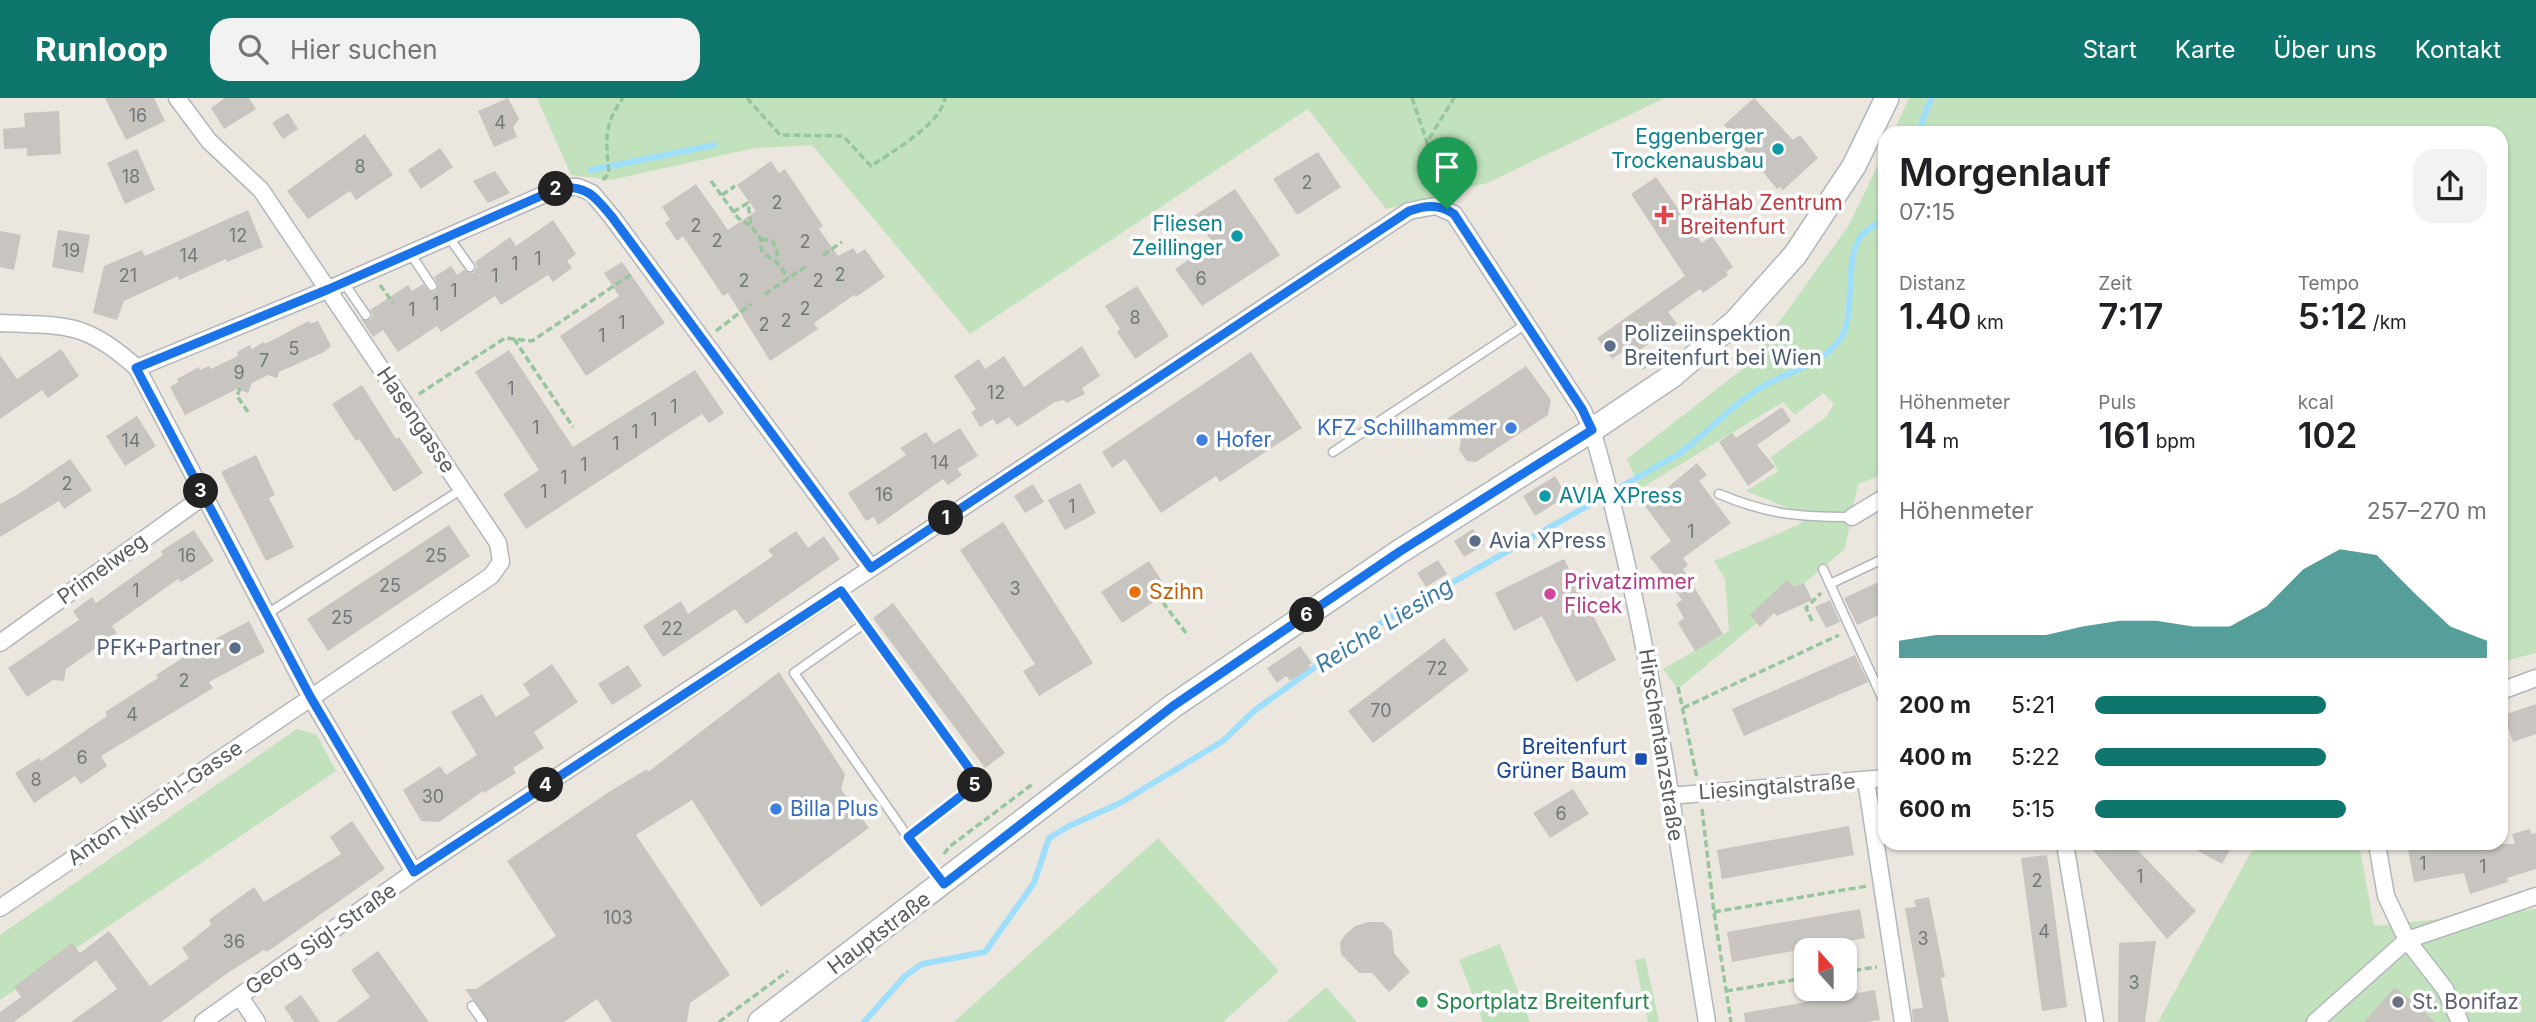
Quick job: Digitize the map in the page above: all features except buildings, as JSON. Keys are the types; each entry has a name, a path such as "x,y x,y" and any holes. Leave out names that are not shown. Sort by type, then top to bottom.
{"main road":[{"name":"Hauptstraße","path":"760,1022 944,884 1173,706 1399,552 1672,376 1736,321 1770,284 1818,222 1847,177 1887,98"}],"street":[{"name":"Hasengasse","path":"181,100 209,141 261,190 336,286 405,403 498,543 501,562 491,576 311,698"},
{"path":"136,368 336,286 561,187 578,187 592,193 871,568"},
{"path":"1436,206 1454,214 1582,409 1592,430"},
{"name":"Georg Sigl-Straße","path":"203,1022 414,872 841,591 871,568 1409,211 1436,206"},
{"path":"0,323 74,327 96,335 136,368 311,698 414,872"},
{"name":"Hirschentanzstraße","path":"1592,430 1632,583 1655,699 1707,1022"},
{"name":"Primelweg","path":"0,642 204,496"},
{"path":"1853,517 1878,501"},
{"path":"2508,688 2536,678"},
{"name":"Anton Nirschl-Gasse","path":"0,908 311,698"},
{"name":"Liesingtalstraße","path":"1669,796 1878,779"},
{"path":"1866,780 1903,1022"},
{"path":"2066,850 2095,1022"},
{"path":"2378,850 2385,896 2407,940 2445,989 2460,1022"},
{"path":"2315,1022 2407,940 2536,895"},
{"path":"240,997 257,1022"}],"lane":[{"path":"448,236 470,267"},
{"path":"410,253 432,286"},
{"path":"336,286 366,316"},
{"path":"1333,452 1527,324"},
{"path":"267,614 462,489"},
{"path":"1719,494 1748,506 1796,517 1853,517"},
{"path":"1830,584 1878,561"},
{"path":"1824,569 1878,689"},
{"path":"841,591 979,782 908,837"},
{"path":"865,623 794,673 908,837 944,884"},
{"path":"472,1006 483,1022"}],"path":[{"path":"609,173 605,144 607,130 615,108 623,98"},
{"path":"747,98 780,135 843,136 871,166 910,140 943,108 945,98"},
{"path":"1412,98 1427,142 1436,206"},
{"path":"1427,142 1454,98"},
{"path":"712,181 738,218 751,226 761,239 772,241 777,249 777,262 788,279"},
{"path":"722,195 735,186"},
{"path":"733,212 748,203 751,226"},
{"path":"761,239 760,249 764,257 777,262"},
{"path":"823,256 842,242"},
{"path":"405,403 505,338 532,341 646,264"},
{"path":"765,295 808,265"},
{"path":"703,340 751,304"},
{"path":"514,339 573,427"},
{"path":"1634,374 1676,343"},
{"path":"240,388 237,396 248,412"},
{"path":"1186,633 1164,604 1195,583"},
{"path":"1812,621 1806,608 1830,584"},
{"path":"1683,708 1851,629"},
{"path":"1678,687 1700,793 1731,1022"},
{"path":"1714,912 1882,884"},
{"path":"1857,970 1894,964"},
{"path":"1726,991 1794,980"}],"green space":[{"path":"537,98 1665,98 1487,183 1386,209 1308,109 970,334 812,145 755,148 611,180 571,175"},
{"path":"1909,98 2536,98 2536,653 2508,660 2508,126 1896,126"},
{"path":"1878,165 1878,477 1858,484 1845,549 1678,689 1663,669 1729,631 1725,579 1714,561 1798,525 1808,516 1746,491 1778,471 1771,457 1826,417 1834,404 1823,393 1795,415 1783,402 1640,489 1627,459 1749,364 1849,225"},
{"path":"297,729 317,735 336,771 0,1000 0,935"},
{"path":"1158,838 1279,971 1223,1022 954,1022"},
{"path":"2360,850 2374,926 2536,909 2536,1022 2158,1022 2251,852"},
{"path":"1500,944 1530,1022 1483,1022 1459,960"},
{"path":"1645,958 1659,1022 1648,1022 1635,960"},
{"path":"1326,987 1357,1022 1286,1022"}],"waterway":[{"name":"Reiche Liesing","path":"1921,126 1931,98"},
{"path":"591,170 714,145"},
{"name":"Reiche Liesing","path":"864,1022 905,976 922,964 985,952 1034,883 1049,838 1120,803 1223,741 1254,711 1358,636 1677,455 1749,395 1824,355 1841,338 1846,327 1851,270 1857,244 1865,232 1878,224"}],"place":[{"name":"Eggenberger Trockenausbau","path":"1778,149"},
{"name":"PräHab Zentrum Breitenfurt","path":"1664,215"},
{"name":"Fliesen Zeillinger","path":"1237,236"},
{"name":"Polizeiinspektion Breitenfurt bei Wien","path":"1610,346"},
{"name":"KFZ Schillhammer","path":"1511,428"},
{"name":"Hofer","path":"1202,440"},
{"name":"AVIA XPress","path":"1545,496"},
{"name":"Avia XPress","path":"1475,541"},
{"name":"Szihn","path":"1135,592"},
{"name":"Privatzimmer Flicek","path":"1550,594"},
{"name":"PFK+Partner","path":"235,648"},
{"name":"Breitenfurt Grüner Baum","path":"1641,759"},
{"name":"Billa Plus","path":"776,809"},
{"name":"Sportplatz Breitenfurt","path":"1422,1002"},
{"name":"St. Bonifaz","path":"2398,1002"}],"route":[{"path":"561,187 578,187 592,193 612,217 871,568 1409,211 1423,206 1447,209 1454,214 1582,409 1592,430 1399,552 1173,706 944,884 908,837 979,782 841,591 414,872 311,698 149,388 136,368 329,289 524,202 561,187"}]}
